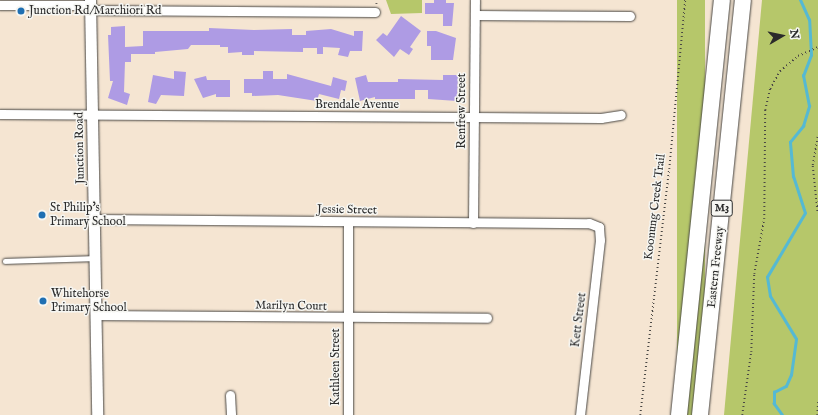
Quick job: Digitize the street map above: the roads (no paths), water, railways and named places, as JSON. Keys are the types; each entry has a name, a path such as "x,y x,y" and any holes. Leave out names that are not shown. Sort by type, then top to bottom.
{"highway":[{"name":"Eastern Freeway","path":"679,415 722,0"},
{"name":"Eastern Freeway","path":"700,415 743,0"}],"street":[{"name":"Renfrew Street","path":"473,223 474,0"},
{"path":"0,5 90,5 375,12"},
{"name":"Junction Road","path":"90,5 97,415"},
{"path":"475,15 630,16"},
{"name":"Brendale Avenue","path":"0,114 474,118 601,118 621,115"},
{"name":"Jessie Street","path":"94,219 589,223 599,227"},
{"name":"Kathleen Street","path":"348,222 348,415"},
{"name":"Kett Street","path":"580,415 600,240 599,227"},
{"name":"Marilyn Court","path":"95,315 487,318"},
{"path":"230,395 231,415"}],"lane":[{"path":"5,261 95,258"}],"waterway":[{"path":"782,415 774,404 774,392 786,386 791,375 796,339 770,296 767,277 805,213 793,177 790,142 803,126 809,106 803,76 811,55 809,20 800,0"}],"place":[{"name":"Junction Rd/Marchiori Rd","path":"21,11"},
{"name":"St Philip's Primary School","path":"42,215"},
{"name":"Whitehorse Primary School","path":"43,301"}]}
